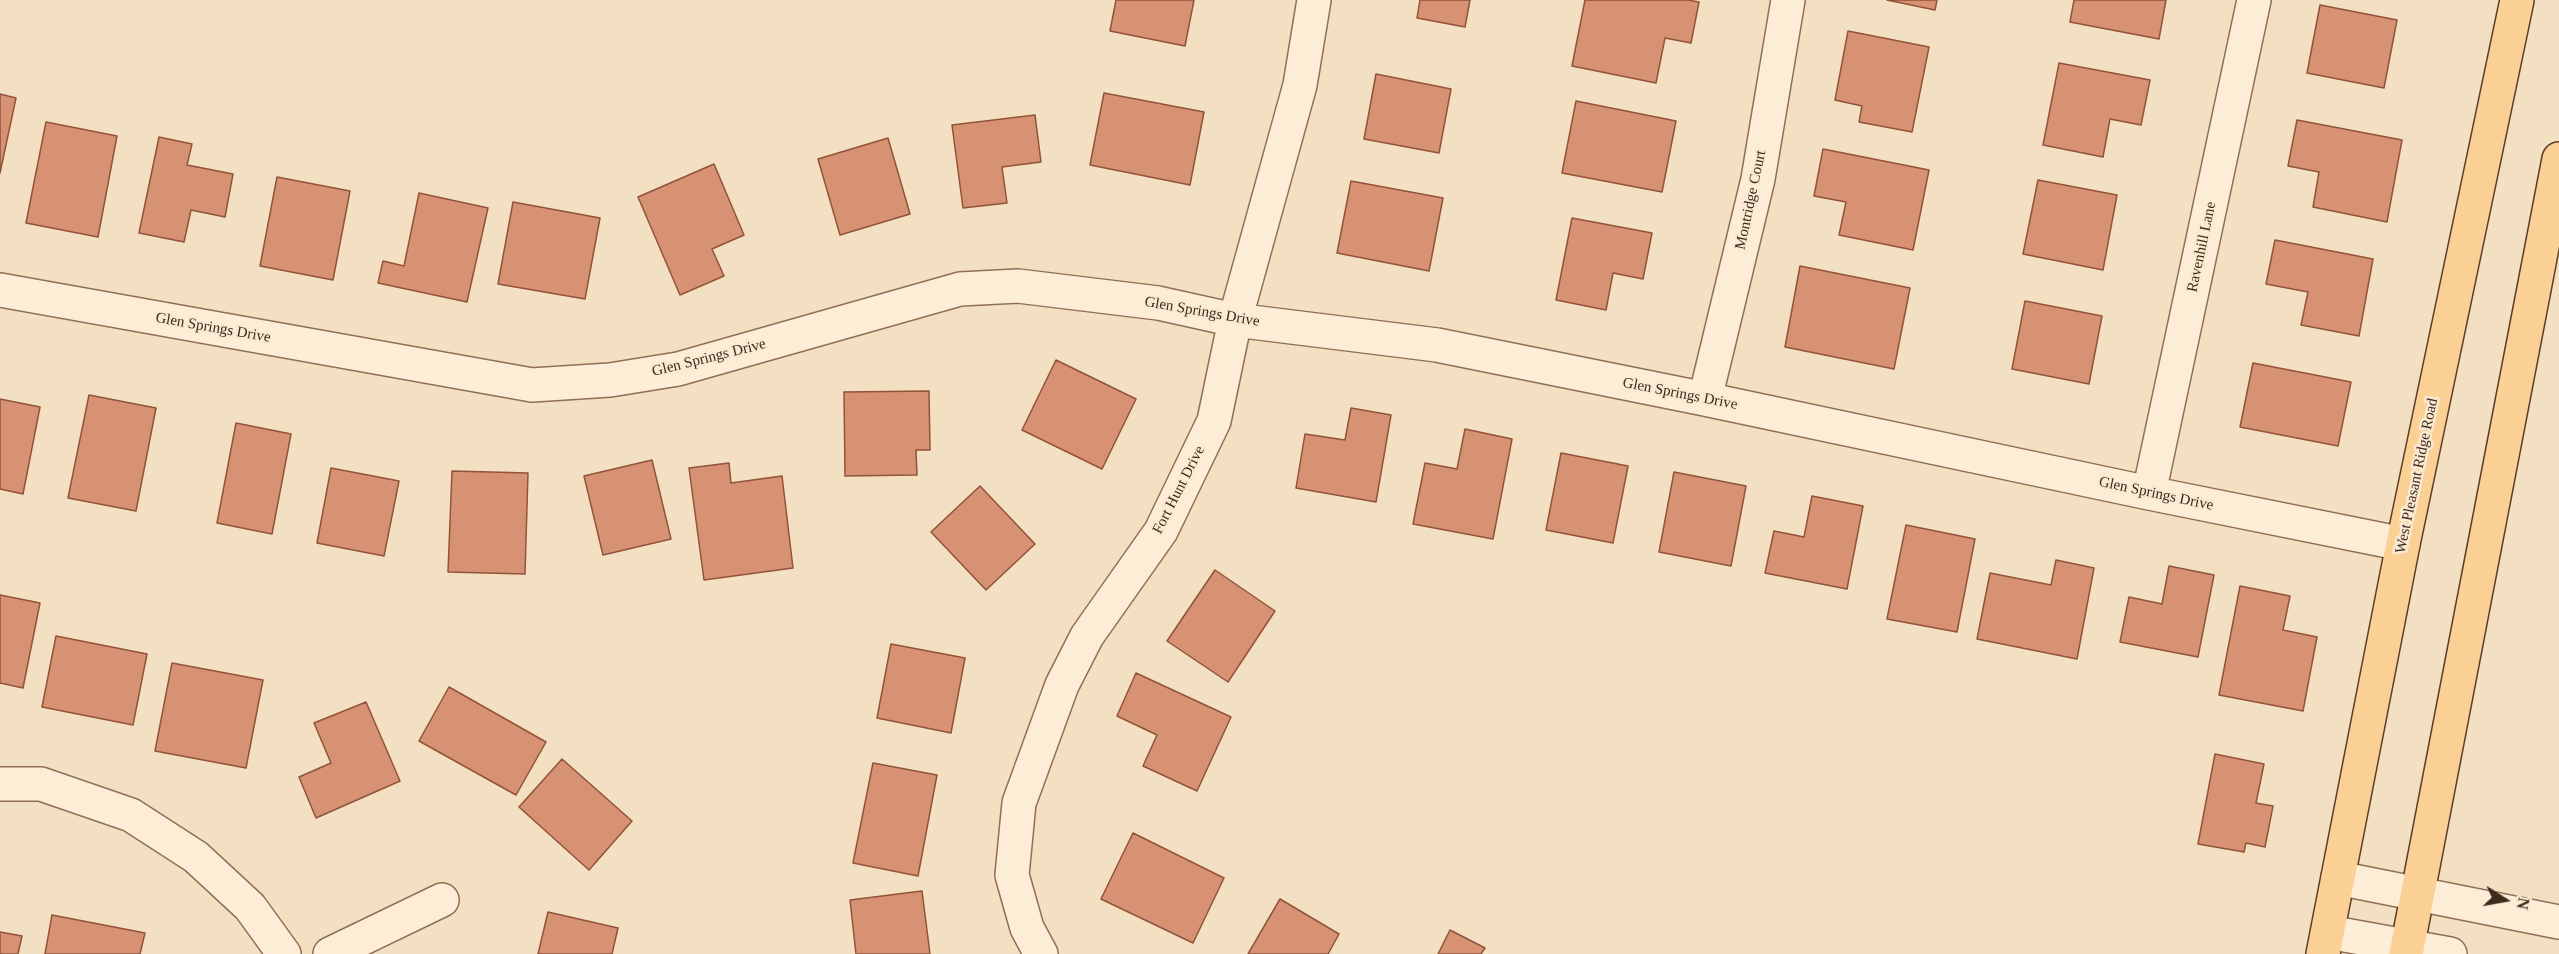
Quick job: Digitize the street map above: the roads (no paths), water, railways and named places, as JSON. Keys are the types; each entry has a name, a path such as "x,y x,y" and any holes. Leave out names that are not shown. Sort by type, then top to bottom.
{"main road":[{"name":"West Pleasant Ridge Road","path":"2326,943 2403,544 2517,0"},
{"path":"2407,950 2559,159"}],"street":[{"name":"Fort Hunt Drive","path":"1041,954 1027,928 1012,875 1019,803 1043,732 1067,675 1087,636 1161,531 1214,421 1235,320 1300,85 1314,0"},
{"name":"Montridge Court","path":"1706,399 1758,179 1788,0"},
{"name":"Ravenhill Lane","path":"2149,493 2254,0"},
{"name":"Glen Springs Drive","path":"0,290 532,385 610,380 678,369 960,289 1018,286 1158,303 1235,320 1437,345 2403,544"},
{"path":"0,784 40,784 132,815 196,857 250,907 285,954"},
{"path":"2338,878 2559,922"},
{"path":"330,954 442,900"},
{"path":"2326,943 2450,954"}]}
